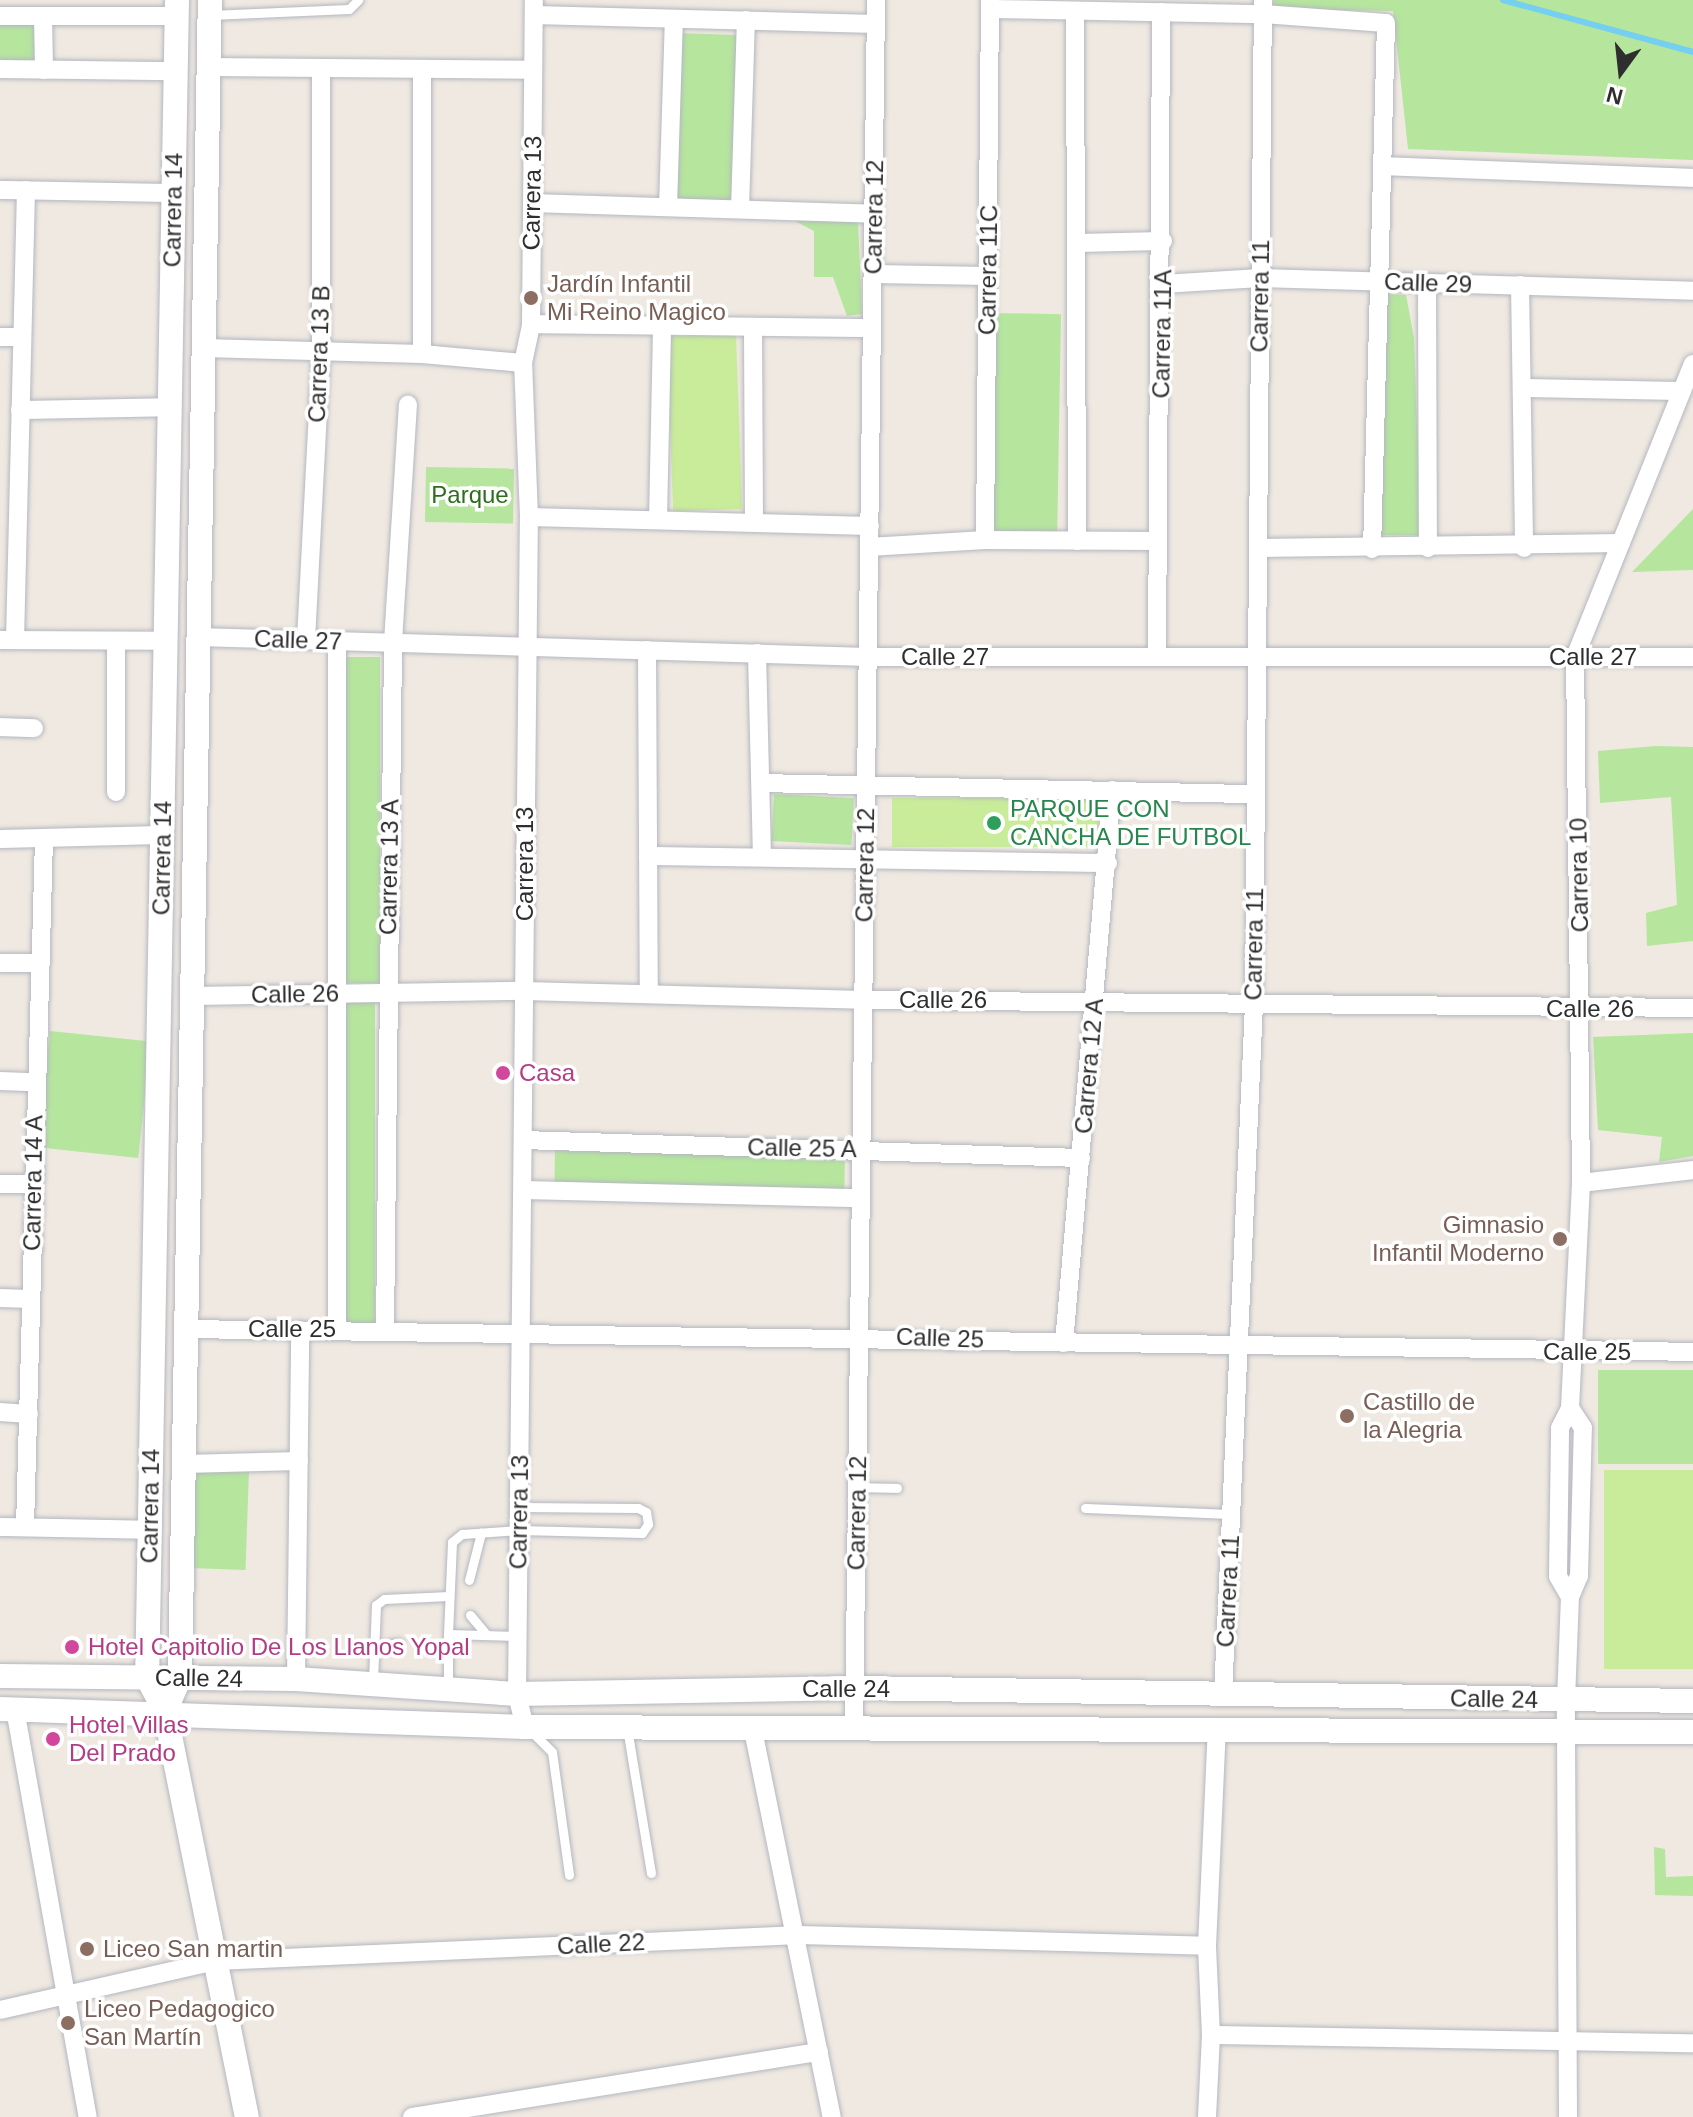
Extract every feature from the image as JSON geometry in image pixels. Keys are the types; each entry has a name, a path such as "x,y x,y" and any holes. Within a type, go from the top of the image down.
{"street":[{"name":"Carrera 12","path":"854,1730 876,0"},
{"path":"991,4 1075,12 1263,7 1386,23 1372,549"},
{"name":"Carrera 11C","path":"985,540 991,4"},
{"name":"Carrera 14","path":"165,1711 180,1677 210,7"},
{"name":"Carrera 11","path":"1223,1695 1254,1003 1263,7"},
{"path":"0,16 177,8"},
{"name":"Carrera 14","path":"177,8 147,1677 165,1711 247,2117"},
{"path":"534,8 674,19 876,24"},
{"name":"Carrera 13","path":"525,1727 517,1694 529,517 523,363 531,324 534,8"},
{"path":"1075,12 1077,541"},
{"name":"Carrera 11A","path":"1157,657 1163,284 1161,12"},
{"path":"43,16 44,70"},
{"path":"668,207 674,19"},
{"path":"740,209 746,20"},
{"path":"208,67 533,70"},
{"name":"Carrera 13 B","path":"306,640 321,350 321,68"},
{"path":"0,69 176,71"},
{"path":"422,69 422,354"},
{"path":"1383,166 1693,178"},
{"path":"0,190 174,193"},
{"path":"26,190 20,410 9,484 8,640 165,641"},
{"path":"532,203 874,214"},
{"path":"1077,243 1163,241"},
{"path":"873,274 988,276"},
{"name":"Calle 29","path":"1163,284 1260,278 1693,291"},
{"path":"1427,283 1428,548"},
{"path":"1520,285 1524,548"},
{"path":"531,324 872,328"},
{"path":"658,520 662,327"},
{"path":"753,329 754,522"},
{"path":"0,337 22,337"},
{"path":"204,348 422,354 523,363"},
{"name":"Carrera 10","path":"1568,2117 1566,1700 1570,1597 1579,1576 1583,1428 1570,1408 1581,1183 1575,657 1693,364"},
{"path":"1523,388 1682,391"},
{"name":"Carrera 13 A","path":"385,1330 393,642 408,404"},
{"path":"20,410 170,407"},
{"path":"529,517 870,526"},
{"path":"869,547 985,540 1158,541"},
{"path":"1258,548 1524,548 1621,543"},
{"name":"Calle 27","path":"198,637 868,657 1693,657"},
{"path":"116,641 116,792"},
{"path":"337,641 337,1330"},
{"path":"647,650 649,994"},
{"path":"757,653 762,856"},
{"path":"0,727 34,728"},
{"path":"761,783 866,789 1256,794"},
{"name":"Carrera 12 A","path":"1064,1343 1112,790"},
{"path":"0,839 162,835"},
{"name":"Carrera 14 A","path":"25,1527 34,1082 44,839"},
{"path":"648,856 1108,863"},
{"path":"0,963 41,963"},
{"name":"Calle 26","path":"192,996 524,991 863,1000 1254,1003 1581,1010 1693,1008"},
{"path":"0,1081 34,1082"},
{"name":"Calle 25 A","path":"523,1140 1081,1158"},
{"path":"1581,1183 1693,1170"},
{"path":"0,1184 34,1184"},
{"name":"Calle 25 A","path":"523,1190 861,1198"},
{"path":"0,1298 30,1299"},
{"name":"Calle 25","path":"186,1329 859,1336 1571,1353 1693,1352"},
{"path":"296,1679 300,1330"},
{"path":"0,1412 29,1414"},
{"path":"184,1464 299,1461"},
{"path":"0,1527 150,1530"},
{"name":"Calle 24","path":"0,1676 296,1679 517,1694 855,1688 1693,1701"},
{"path":"7,1709 88,2117"},
{"name":"Calle 24","path":"7,1709 165,1711 525,1727 1693,1732"},
{"path":"1207,2117 1211,2035 1207,1946 1217,1728"},
{"path":"753,1730 799,1935 832,2117"},
{"name":"Calle 22","path":"0,2010 216,1961 799,1935 1207,1946"},
{"path":"1211,2035 1693,2043"},
{"path":"412,2117 819,2052"}],"lane":[{"path":"268,0 269,12"},
{"path":"210,7 269,12 349,9 358,0"},
{"path":"857,1487 897,1488"},
{"path":"448,1689 443,1656 448,1634 452,1542 462,1534 519,1530 642,1533 648,1524 646,1512 638,1508 519,1507"},
{"path":"1085,1508 1231,1514"},
{"path":"469,1580 481,1533"},
{"path":"373,1685 376,1605 384,1599 449,1596"},
{"path":"470,1615 487,1635"},
{"path":"448,1634 517,1636"},
{"path":"374,1647 399,1643"},
{"path":"525,1727 552,1752 569,1875"},
{"path":"627,1728 651,1873"}],"green space":[{"path":"1274,0 1693,0 1693,160 1408,149 1393,11 1274,9"},
{"path":"0,22 38,22 38,65 0,65"},
{"path":"677,33 742,35 736,206 671,204"},
{"path":"793,220 858,221 862,314 847,316 833,277 814,277 814,231"},
{"path":"1384,294 1406,295 1414,338 1421,535 1380,535"},
{"path":"995,313 1061,314 1057,538 991,537"},
{"path":"736,334 742,509 673,511 667,336"},
{"name":"Parque","path":"426,467 514,469 513,524 425,522"},
{"path":"1693,509 1693,570 1632,572"},
{"path":"344,657 380,657 380,983 344,983"},
{"path":"1656,746 1693,747 1693,941 1647,946 1646,913 1677,905 1671,797 1600,803 1598,751"},
{"path":"774,794 854,798 851,845 772,841"},
{"name":"PARQUE CON CANCHA DE FUTBOL","path":"892,798 1098,798 1098,847 892,847"},
{"path":"339,1000 375,1000 375,1324 339,1324"},
{"path":"50,1031 150,1042 138,1158 38,1147"},
{"path":"1693,1033 1693,1156 1659,1162 1662,1137 1598,1130 1593,1037"},
{"path":"555,1150 845,1155 844,1189 554,1184"},
{"path":"1598,1370 1693,1370 1693,1464 1598,1464"},
{"path":"193,1469 249,1471 246,1570 190,1568"},
{"path":"1604,1470 1693,1470 1693,1669 1604,1669"},
{"path":"1654,1847 1665,1849 1666,1877 1693,1876 1693,1896 1655,1895"}],"waterway":[{"path":"1503,0 1693,52"}],"place":[{"name":"Jardín Infantil Mi Reino Magico","path":"531,298"},
{"name":"PARQUE CON CANCHA DE FUTBOL","path":"994,823"},
{"name":"Casa","path":"503,1073"},
{"name":"Gimnasio Infantil Moderno","path":"1560,1239"},
{"name":"Castillo de la Alegria","path":"1347,1416"},
{"name":"Hotel Capitolio De Los Llanos Yopal","path":"72,1647"},
{"name":"Hotel Villas Del Prado","path":"53,1739"},
{"name":"Liceo San martin","path":"87,1949"},
{"name":"Liceo Pedagogico San Martín","path":"68,2023"}]}
